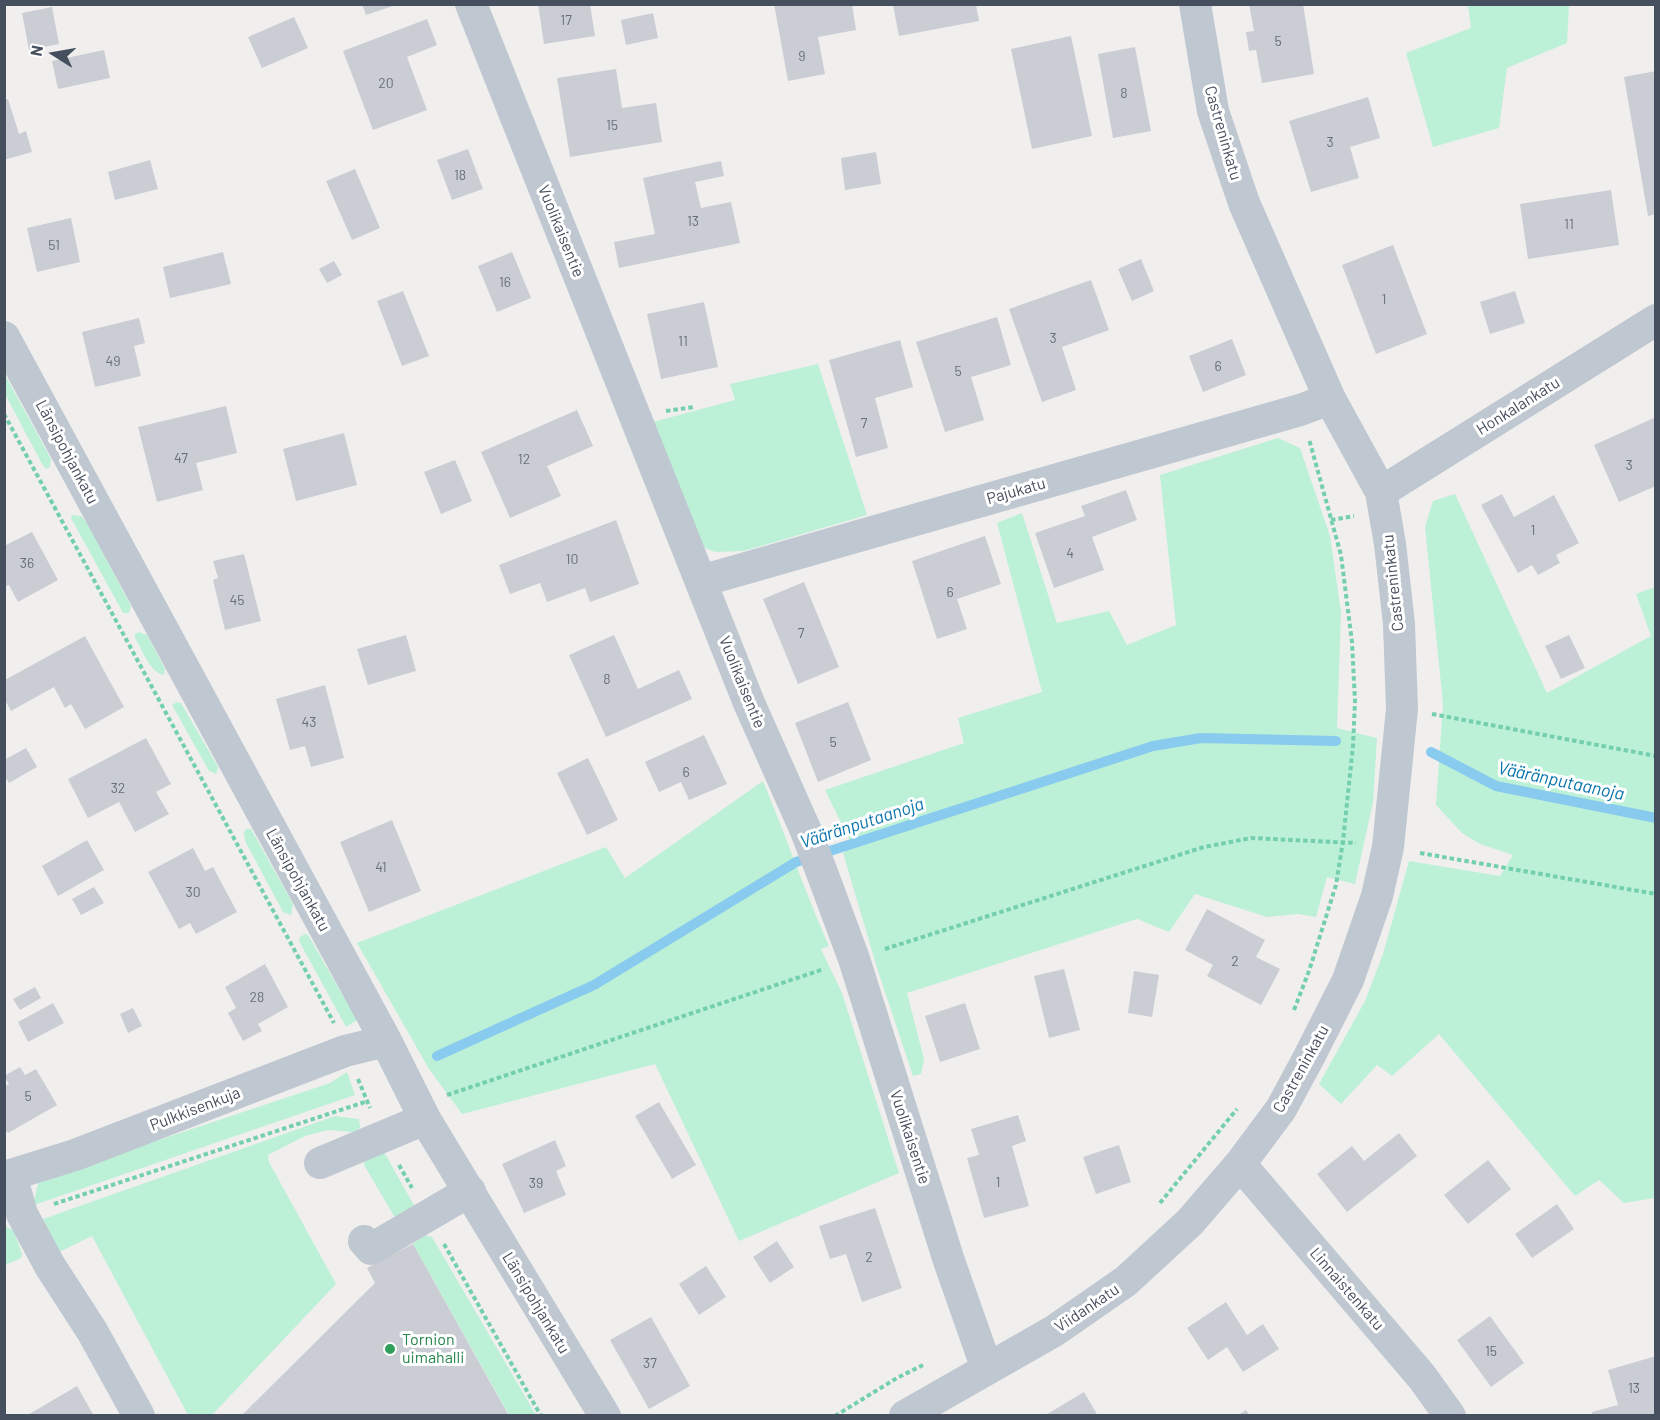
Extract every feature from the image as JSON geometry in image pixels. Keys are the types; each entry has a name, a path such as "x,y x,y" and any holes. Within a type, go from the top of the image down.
{"street":[{"name":"Vuolikaisentie","path":"471,4 749,703 806,831 824,878 854,959 949,1261 987,1369"},
{"name":"Castreninkatu","path":"1195,4 1213,111 1244,203 1330,399 1381,492 1390,544 1399,624 1402,709 1388,847 1377,896 1348,980 1310,1057 1281,1109 1240,1164"},
{"name":"Honkalankatu","path":"1381,492 1656,320"},
{"name":"Länsipohjankatu","path":"4,337 386,1041 425,1119 605,1416"},
{"name":"Pajukatu","path":"701,581 1300,410 1330,399"},
{"name":"Pulkkisenkuja","path":"8,1176 75,1155 345,1052 386,1041"},
{"path":"320,1163 425,1119"},
{"name":"Viidankatu","path":"905,1416 1054,1331 1126,1281 1190,1222 1240,1164"},
{"name":"Linnaistenkatu","path":"1240,1164 1422,1377 1450,1416"},
{"path":"8,1176 22,1214 50,1266 92,1331 139,1416"},
{"path":"364,1241 371,1249 470,1191"}],"path":[{"path":"1292,1015 1309,971 1336,885 1343,842 1354,712 1352,642 1341,555 1300,410"},
{"path":"4,414 331,1014 345,1052 348,1053 383,1136 541,1416"},
{"path":"1402,709 1656,756"},
{"path":"1343,842 1388,847 1656,894"},
{"path":"22,1214 368,1101"},
{"path":"1159,1203 1241,1104"},
{"path":"835,1416 897,1378 927,1364"}],"green space":[{"path":"1468,5 1583,5 1569,6 1567,43 1507,68 1499,128 1433,147 1406,53 1471,28"},
{"path":"818,364 867,515 744,551 715,552 700,546 653,422 735,400 730,384"},
{"path":"5,375 51,459 50,467 46,469 5,394"},
{"path":"1278,438 1300,448 1330,536 1341,612 1337,728 1377,738 1373,802 1355,884 1327,877 1316,917 1298,914 1267,917 1195,894 1169,932 1137,919 907,993 924,1059 921,1074 913,1076 877,968 843,853 852,845 825,790 964,743 958,718 1042,692 997,523 1022,513 1057,623 1109,611 1127,645 1176,625 1160,475"},
{"path":"1455,494 1547,693 1651,636 1636,594 1655,587 1655,1198 1624,1203 1599,1180 1575,1196 1439,1034 1392,1076 1377,1065 1341,1104 1319,1084 1365,1001 1383,954 1409,861 1500,876 1513,855 1480,844 1462,833 1436,805 1443,704 1425,527 1433,501"},
{"path":"72,515 81,516 87,523 131,606 129,613 123,613 71,518"},
{"path":"139,632 147,635 165,669 164,675 155,670 147,660 135,638 135,634"},
{"path":"177,702 181,703 218,767 216,774 209,771 172,705"},
{"path":"763,781 829,946 821,949 842,993 899,1173 739,1241 655,1064 462,1114 429,1069 357,943 606,847 625,878"},
{"path":"246,829 251,829 293,904 291,915 283,912 245,841"},
{"path":"308,935 357,1020 346,1027 299,941 300,937"},
{"path":"347,1072 355,1095 33,1204 39,1180 330,1083"},
{"path":"335,1116 359,1119 360,1128 354,1132 328,1130 305,1136 268,1155 269,1162 336,1284 212,1415 188,1415 92,1236 59,1252 43,1219"},
{"path":"384,1152 415,1207 400,1217 394,1216 364,1165 365,1158"},
{"path":"5,1228 14,1231 22,1254 21,1258 5,1265"},
{"path":"424,1235 432,1237 536,1415 509,1415 413,1244"}],"building":[{"path":"362,4 396,4 396,5 366,15"},
{"path":"538,4 590,4 595,36 544,44"},
{"path":"774,4 852,4 856,30 818,37 825,74 788,81"},
{"path":"1249,4 1303,4 1314,74 1262,83 1256,50 1249,51 1246,32 1254,31"},
{"path":"893,5 976,5 979,21 899,36"},
{"path":"52,7 59,44 29,50 22,13"},
{"path":"653,13 658,38 626,45 621,20"},
{"path":"294,17 308,48 262,68 248,37"},
{"path":"427,19 437,45 407,57 427,110 373,130 343,51"},
{"path":"1071,36 1092,136 1032,149 1011,49"},
{"path":"1135,47 1151,131 1113,138 1098,54"},
{"path":"104,50 110,78 58,89 52,61"},
{"path":"616,69 622,108 656,103 662,142 570,157 557,78"},
{"path":"1656,71 1656,214 1648,216 1624,77"},
{"path":"1368,97 1380,138 1350,147 1359,178 1311,192 1289,121"},
{"path":"8,99 19,134 26,131 32,152 4,160 4,100"},
{"path":"468,149 483,189 452,200 437,160"},
{"path":"876,152 881,184 845,190 841,158"},
{"path":"150,160 158,189 115,200 108,172"},
{"path":"721,161 724,176 695,182 701,208 731,202 740,243 619,268 614,242 655,234 643,178"},
{"path":"355,169 380,228 352,240 326,181"},
{"path":"1611,190 1619,245 1528,259 1520,204"},
{"path":"71,218 80,262 37,272 27,228"},
{"path":"1393,245 1427,334 1376,354 1342,265"},
{"path":"223,252 231,284 170,298 163,267"},
{"path":"512,252 531,298 497,312 478,266"},
{"path":"1141,259 1154,291 1132,301 1118,269"},
{"path":"334,261 342,275 327,283 319,269"},
{"path":"1091,280 1109,330 1062,347 1076,390 1042,402 1009,309"},
{"path":"403,291 429,356 402,366 377,301"},
{"path":"1515,291 1525,323 1490,334 1480,302"},
{"path":"704,302 718,367 661,379 647,314"},
{"path":"997,317 1011,365 971,377 984,420 945,432 916,342"},
{"path":"139,318 145,343 134,346 141,376 95,387 82,332"},
{"path":"1232,339 1246,375 1203,392 1189,356"},
{"path":"900,340 913,387 875,398 888,448 856,457 829,360"},
{"path":"226,406 237,453 196,463 203,490 157,502 138,427"},
{"path":"577,410 593,446 547,466 561,496 510,518 481,452"},
{"path":"1656,417 1656,486 1619,502 1594,445"},
{"path":"344,433 357,485 296,501 283,449"},
{"path":"455,460 472,501 441,514 424,472"},
{"path":"1126,490 1137,520 1092,537 1104,570 1054,588 1035,533 1085,516 1081,506"},
{"path":"1502,494 1514,517 1554,495 1579,543 1556,555 1560,563 1538,575 1532,565 1518,573 1481,505"},
{"path":"616,520 639,584 590,602 585,588 547,602 540,583 510,594 499,565"},
{"path":"32,532 58,580 18,602 9,585 4,587 4,546"},
{"path":"985,536 1001,584 957,599 967,629 937,639 912,561"},
{"path":"244,554 261,621 225,630 213,580 218,578 213,561"},
{"path":"804,582 839,667 798,684 763,599"},
{"path":"406,635 416,671 368,685 357,649"},
{"path":"614,635 638,689 679,670 692,699 606,737 569,655"},
{"path":"1569,635 1585,668 1561,679 1545,646"},
{"path":"85,636 124,707 85,729 71,704 65,708 54,687 11,711 5,700 5,680"},
{"path":"325,685 344,758 311,767 305,746 290,750 276,699"},
{"path":"848,702 871,760 818,782 795,723"},
{"path":"704,735 727,784 689,800 681,782 659,792 645,762"},
{"path":"146,738 171,784 156,792 169,814 135,832 119,802 88,818 68,779"},
{"path":"26,748 37,767 9,783 4,775 4,760"},
{"path":"588,758 618,820 587,835 557,773"},
{"path":"392,820 421,891 369,912 340,842"},
{"path":"87,840 104,870 58,896 42,866"},
{"path":"193,848 205,871 213,867 237,912 196,934 190,923 179,929 148,872"},
{"path":"94,887 104,903 81,915 72,899"},
{"path":"1207,909 1265,940 1256,957 1280,969 1261,1005 1207,976 1213,965 1185,950"},
{"path":"265,964 288,1007 258,1024 262,1031 243,1041 228,1013 236,1008 225,987"},
{"path":"1064,969 1080,1030 1049,1038 1034,976"},
{"path":"1134,971 1159,975 1152,1017 1128,1013"},
{"path":"35,987 41,998 20,1010 13,999"},
{"path":"53,1003 64,1023 28,1042 18,1022"},
{"path":"965,1003 980,1049 940,1062 925,1016"},
{"path":"133,1008 142,1026 128,1033 120,1014"},
{"path":"20,1067 25,1075 36,1069 57,1105 8,1133 4,1128 4,1087 9,1084 4,1076"},
{"path":"659,1102 696,1165 672,1179 635,1116"},
{"path":"1018,1115 1026,1141 1012,1146 1029,1206 984,1218 967,1158 979,1155 971,1129"},
{"path":"1399,1133 1417,1156 1347,1212 1317,1174 1352,1146 1364,1161"},
{"path":"555,1140 566,1166 556,1171 566,1195 524,1213 502,1164"},
{"path":"1119,1145 1131,1182 1096,1194 1083,1157"},
{"path":"1488,1160 1511,1189 1468,1224 1444,1195"},
{"path":"1557,1204 1574,1229 1532,1258 1515,1234"},
{"path":"875,1208 902,1288 862,1302 846,1254 830,1259 819,1226"},
{"path":"777,1241 794,1267 770,1283 753,1257"},
{"name":"Tornion uimahalli","path":"413,1244 509,1416 241,1416 375,1283 367,1268"},
{"path":"706,1266 726,1297 699,1315 679,1284"},
{"path":"1226,1302 1247,1335 1263,1324 1279,1349 1243,1372 1227,1347 1208,1360 1187,1328"},
{"path":"1490,1316 1524,1363 1491,1387 1457,1340"},
{"path":"651,1317 690,1386 649,1409 610,1340"},
{"path":"1656,1356 1656,1416 1593,1416 1592,1412 1618,1405 1608,1370"},
{"path":"77,1386 94,1416 26,1416"},
{"path":"1084,1392 1098,1416 1044,1416"},
{"path":"1246,1410 1250,1416 1237,1416"}],"waterway":[{"name":"Vääränputaanoja","path":"437,1056 594,985 796,862 1153,746 1201,738 1336,741"},
{"name":"Vääränputaanoja","path":"1431,752 1496,786 1656,818"}],"place":[{"name":"Tornion uimahalli","path":"390,1349"}]}
